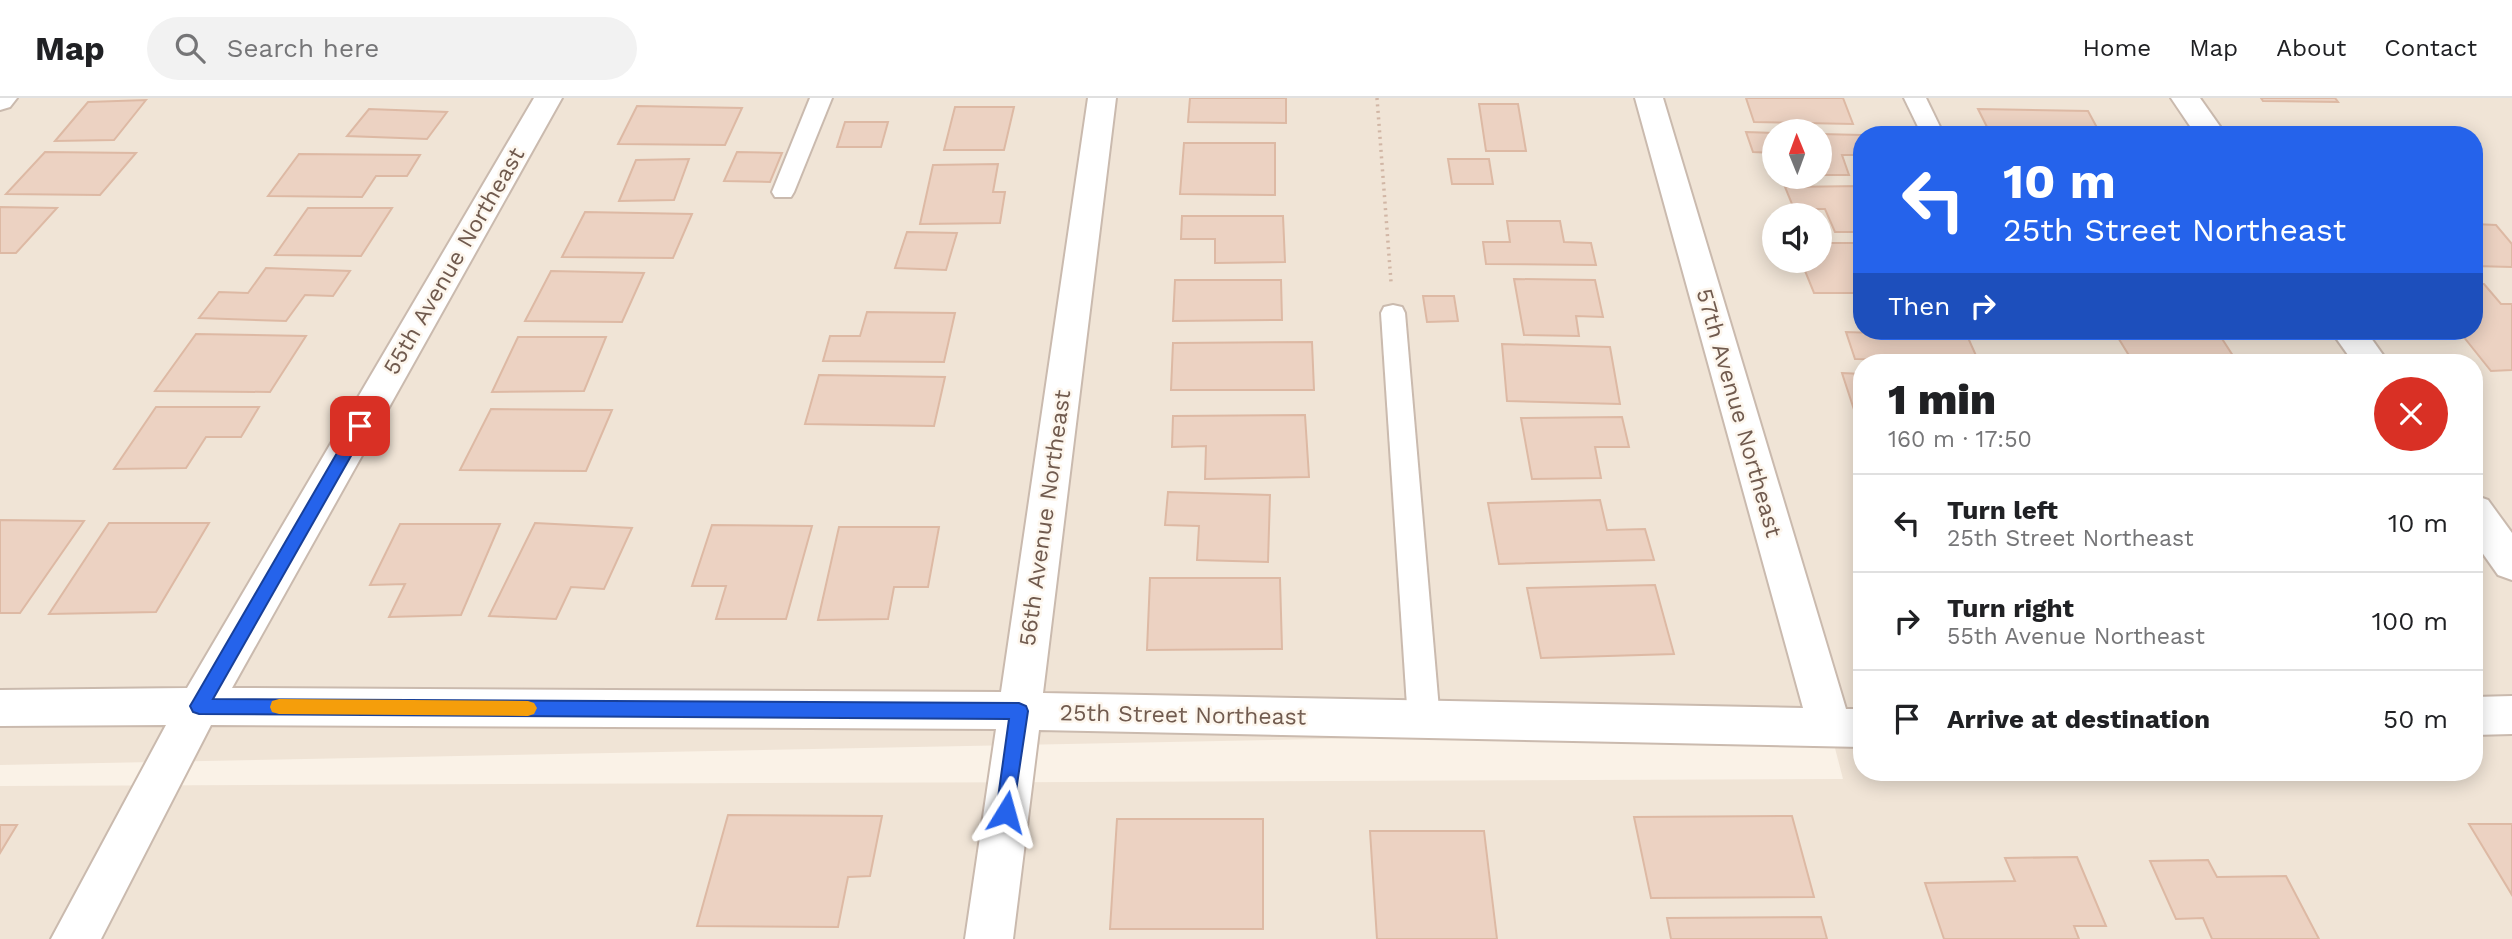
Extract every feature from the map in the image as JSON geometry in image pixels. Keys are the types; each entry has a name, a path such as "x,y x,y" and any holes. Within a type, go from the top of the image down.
{"street":[{"name":"55th Avenue Northeast","path":"75,939 199,706 548,98"},
{"name":"56th Avenue Northeast","path":"989,939 1102,98"},
{"name":"57th Avenue Northeast","path":"1649,98 1846,728"},
{"path":"2185,98 2205,126"},
{"path":"2483,523 2512,564"},
{"name":"25th Street Northeast","path":"0,708 199,706 1019,711 1846,728"},
{"path":"2483,716 2512,715"}],"lane":[{"path":"783,192 821,98"},
{"path":"1915,98 1929,126"},
{"path":"1393,313 1424,720"}],"path":[{"path":"1377,98 1393,313"}],"shaded area":[{"path":"0,98 2512,98 2512,939 0,939 0,786 1843,779 1830,729 0,765"}],"building":[{"path":"1190,98 1286,98 1286,123 1188,122"},
{"path":"1746,98 1843,98 1853,124 1832,124 1832,119 1762,119 1762,122 1754,122"},
{"path":"2261,98 2335,98 2338,102 2263,101"},
{"path":"146,100 114,140 55,141 88,102"},
{"path":"1479,104 1518,104 1526,151 1486,151"},
{"path":"637,106 742,108 725,145 618,144"},
{"path":"955,107 1014,107 1004,150 944,150"},
{"path":"369,109 447,112 427,139 347,136"},
{"path":"1978,109 2088,111 2096,126 1986,126"},
{"path":"845,122 888,122 881,147 837,147"},
{"path":"1746,132 1762,133 1762,152 1753,152"},
{"path":"1832,134 1853,135 1853,155 1842,155 1849,175 1832,175"},
{"path":"1184,143 1275,143 1275,195 1180,194"},
{"path":"45,152 136,153 100,195 6,194"},
{"path":"737,152 782,153 770,182 724,181"},
{"path":"299,154 420,155 407,176 376,176 362,197 268,196"},
{"path":"689,159 674,200 619,201 636,160"},
{"path":"1448,159 1489,159 1493,184 1452,184"},
{"path":"998,164 993,192 1005,192 1000,223 920,224 933,165"},
{"path":"1853,186 1853,232 1835,232 1832,225 1832,203 1792,203 1786,189"},
{"path":"0,207 57,208 16,253 0,253"},
{"path":"308,208 392,208 361,256 275,255"},
{"path":"585,212 692,214 673,258 562,257"},
{"path":"1182,216 1283,216 1285,262 1215,263 1215,239 1181,239"},
{"path":"1507,221 1560,221 1564,242 1591,243 1596,265 1486,264 1483,242 1510,242"},
{"path":"2483,224 2496,225 2512,244 2512,267 2483,266"},
{"path":"907,232 957,233 946,270 895,268"},
{"path":"1832,243 1853,243 1853,293 1814,293 1806,273 1832,273"},
{"path":"266,268 350,271 333,296 305,295 286,321 199,318 219,292 248,293"},
{"path":"551,271 644,273 622,322 525,321"},
{"path":"1514,279 1595,280 1603,317 1576,316 1579,336 1524,335"},
{"path":"1175,280 1281,280 1282,320 1173,321"},
{"path":"2484,284 2501,304 2512,304 2512,370 2491,371 2483,361 2483,354 2477,354 2466,340 2483,340"},
{"path":"1423,296 1454,296 1458,321 1427,322"},
{"path":"867,312 955,313 944,362 823,361 830,336 860,336"},
{"path":"1846,332 1853,332 1853,340 1969,340 1975,354 1853,354"},
{"path":"196,334 306,336 270,392 155,391"},
{"path":"518,337 606,337 584,391 492,392"},
{"path":"2120,340 2223,340 2232,354 2128,354"},
{"path":"1312,342 1314,390 1171,390 1173,343"},
{"path":"1502,344 1610,347 1620,404 1507,401"},
{"path":"1842,373 1853,374 1853,407"},
{"path":"819,375 945,377 934,426 805,424"},
{"path":"156,407 259,407 241,437 206,437 186,468 114,469"},
{"path":"491,409 612,410 586,471 460,470"},
{"path":"1305,415 1309,477 1205,479 1206,446 1172,447 1173,416"},
{"path":"1622,417 1629,447 1595,447 1601,478 1532,479 1521,418"},
{"path":"1168,492 1270,495 1268,562 1197,560 1199,526 1165,525"},
{"path":"1600,500 1607,530 1645,529 1654,560 1499,564 1488,503"},
{"path":"0,520 84,521 20,613 0,613"},
{"path":"109,523 209,523 156,612 49,614"},
{"path":"535,523 632,528 604,589 571,587 556,619 489,616"},
{"path":"400,524 500,524 461,615 389,617 405,584 370,585"},
{"path":"712,525 812,526 786,619 716,619 726,586 692,586"},
{"path":"839,527 939,527 928,587 894,587 888,619 818,620"},
{"path":"1150,578 1280,578 1282,649 1147,650"},
{"path":"1655,585 1674,654 1541,658 1527,588"},
{"path":"728,815 882,816 870,876 848,877 838,927 697,926"},
{"path":"1792,816 1814,897 1651,898 1634,817"},
{"path":"1117,819 1263,819 1263,929 1110,929"},
{"path":"2469,824 2512,824 2512,895"},
{"path":"0,825 17,825 0,853"},
{"path":"1370,831 1484,831 1497,939 1377,939"},
{"path":"2077,857 2106,926 2074,926 2079,939 1944,939 1925,883 2015,881 2005,858"},
{"path":"2208,860 2217,877 2286,876 2319,939 2212,939 2203,918 2176,919 2150,861"},
{"path":"1821,917 1827,939 1671,939 1667,918"}],"slow traffic":[{"path":"279,707 528,708"}],"route":[{"path":"360,426 199,706 1019,711 1006,812"}]}
